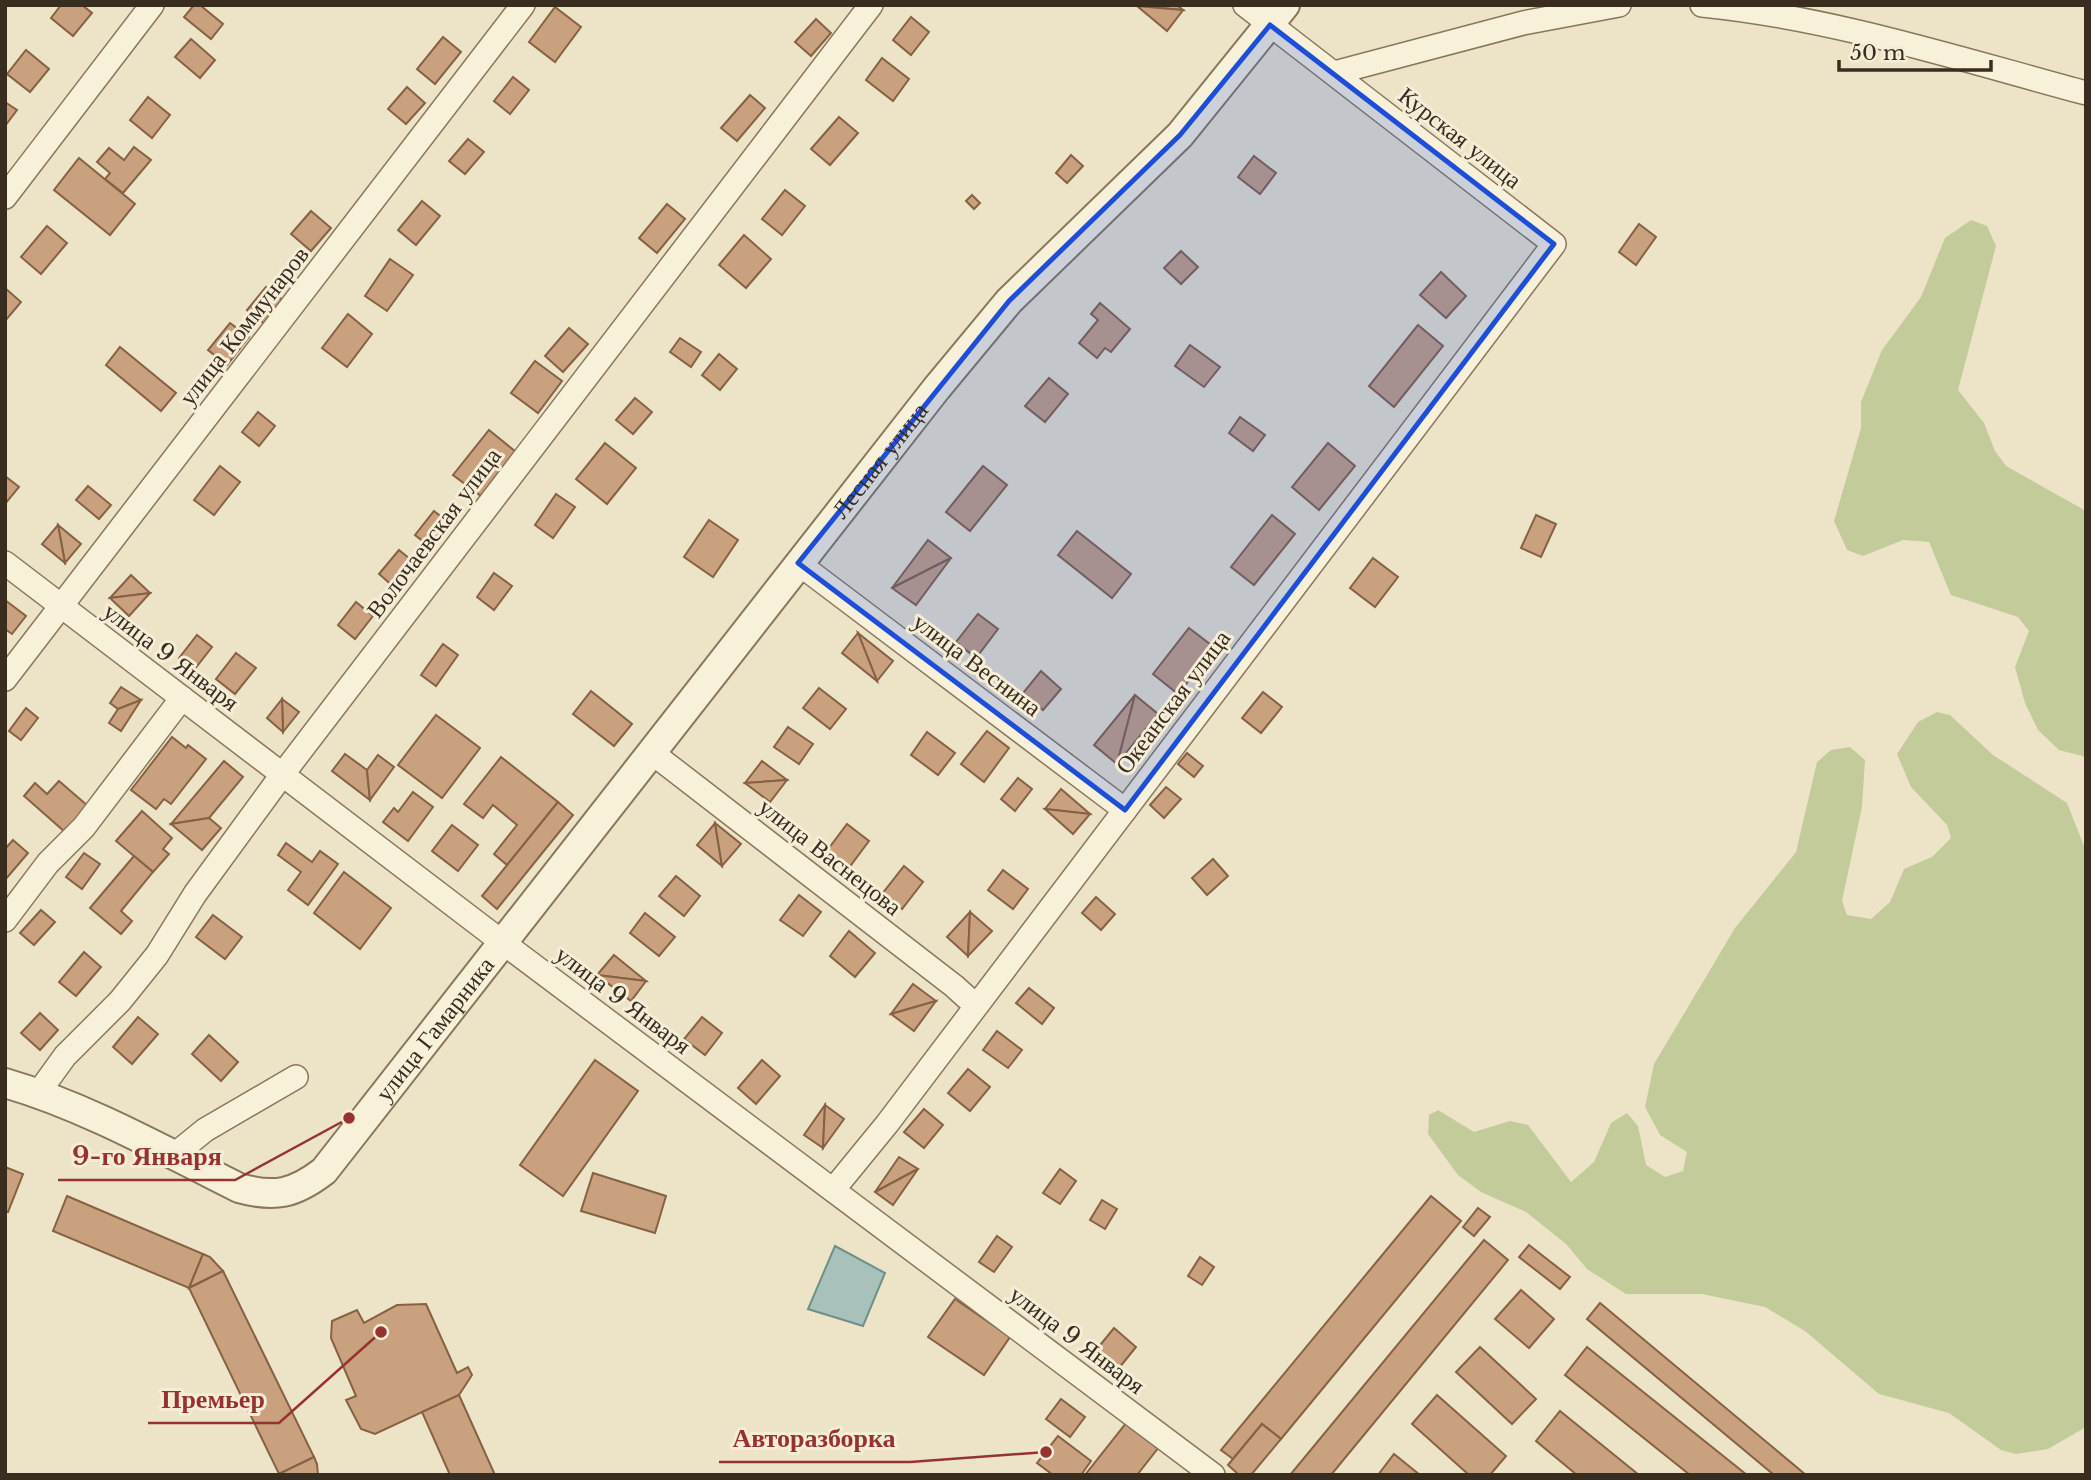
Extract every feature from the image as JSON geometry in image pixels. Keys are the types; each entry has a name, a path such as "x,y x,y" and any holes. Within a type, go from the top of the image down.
{"street":[{"path":"5,197 152,5"},
{"name":"улица Коммунаров","path":"5,679 523,5"},
{"name":"Волочаевская улица","path":"39,1092 65,1056 120,1001 157,955 195,894 282,775 872,5"},
{"name":"Курская улица","path":"1245,5 1277,15 1334,73 1554,244"},
{"name":"Курская улица","path":"1334,73 1523,23 1619,5"},
{"path":"1702,5 1786,10 2086,93"},
{"name":"Лесная улица","path":"502,943 798,563 1009,301 1180,135 1277,15"},
{"name":"Океанская улица","path":"832,1191 887,1124 1554,244"},
{"name":"улица 9 Января","path":"5,563 502,943 1213,1475"},
{"name":"улица Веснина","path":"798,563 1125,810"},
{"path":"5,920 55,855 84,827 182,698"},
{"name":"улица Васнецова","path":"651,752 975,1005"},
{"name":"улица Гамарника","path":"5,1083 39,1092 80,1109 239,1188 261,1194 284,1193 306,1185 324,1171 502,943"},
{"path":"173,1156 205,1130 296,1076"}],"highlighted area":[{"path":"1270,25 1554,244 1125,810 798,563 1009,301 1180,135"}],"green space":[{"path":"1971,220 1987,226 1996,246 1958,390 1984,423 1995,451 2006,466 2086,511 2086,757 2059,750 2038,730 2025,703 2015,667 2029,631 2018,617 1951,595 1929,542 1903,540 1863,556 1847,550 1834,521 1861,428 1861,402 1882,350 1921,297 1945,238"},
{"path":"1937,712 1950,715 1993,755 2067,803 2086,851 2086,1427 2048,1449 2016,1454 2001,1450 1949,1413 1879,1394 1805,1331 1765,1307 1702,1294 1626,1294 1587,1269 1566,1244 1526,1212 1481,1192 1458,1175 1428,1134 1429,1115 1438,1110 1474,1132 1510,1121 1528,1125 1571,1182 1594,1162 1611,1123 1627,1113 1638,1126 1646,1165 1665,1177 1683,1171 1687,1152 1660,1135 1645,1107 1654,1064 1735,928 1796,852 1817,762 1831,750 1850,747 1865,760 1862,807 1842,901 1847,915 1871,919 1890,902 1904,869 1932,857 1951,838 1947,825 1911,787 1897,754 1918,722"}],"water":[{"path":"835,1246 885,1273 863,1326 808,1309"}],"building":[{"path":"61,5 82,5 92,13 73,36 51,18"},
{"path":"194,5 200,5 223,24 211,39 184,17"},
{"path":"1177,5 1183,10 1137,6"},
{"path":"1137,6 1183,10 1167,31"},
{"path":"555,7 581,27 555,62 529,42"},
{"path":"911,17 929,32 911,55 893,40"},
{"path":"816,19 831,33 811,56 795,42"},
{"path":"443,37 461,52 435,84 417,69"},
{"path":"191,39 215,60 200,78 175,57"},
{"path":"26,50 49,69 30,92 7,74"},
{"path":"882,58 909,79 893,101 866,80"},
{"path":"513,77 529,90 510,114 494,101"},
{"path":"407,87 425,103 406,124 388,109"},
{"path":"750,95 765,108 737,141 721,128"},
{"path":"148,97 170,115 152,138 130,120"},
{"path":"5,102 17,110 5,126"},
{"path":"839,117 858,133 830,165 811,149"},
{"path":"468,139 484,152 465,174 449,161"},
{"path":"134,147 151,160 123,193 105,179 110,173 97,162 109,148 124,160"},
{"path":"1071,155 1083,166 1067,183 1056,173"},
{"path":"1254,156 1276,173 1260,194 1238,177"},
{"path":"79,158 135,204 110,235 54,190"},
{"path":"785,190 805,206 782,235 762,219"},
{"path":"972,195 980,203 974,209 966,201"},
{"path":"422,201 440,216 416,245 398,230"},
{"path":"667,204 685,219 657,253 639,238"},
{"path":"311,211 331,228 311,251 291,234"},
{"path":"1639,224 1656,237 1636,265 1619,252"},
{"path":"47,226 67,243 41,274 21,257"},
{"path":"744,235 771,259 746,288 719,265"},
{"path":"1181,251 1198,267 1181,284 1164,268"},
{"path":"390,259 413,275 387,311 365,296"},
{"path":"1441,272 1466,296 1446,318 1420,295"},
{"path":"266,287 285,302 266,325 247,310"},
{"path":"5,288 21,302 5,321"},
{"path":"1100,303 1130,329 1111,352 1105,348 1097,358 1079,343 1098,320 1091,314"},
{"path":"348,314 372,334 347,367 322,348"},
{"path":"230,323 249,337 227,365 208,350"},
{"path":"1418,325 1443,346 1394,407 1369,386"},
{"path":"569,328 588,344 563,372 545,356"},
{"path":"680,338 701,352 691,367 670,352"},
{"path":"1190,345 1220,367 1204,387 1175,366"},
{"path":"120,347 176,393 161,411 106,365"},
{"path":"719,354 737,369 720,390 702,375"},
{"path":"535,361 562,381 538,413 511,393"},
{"path":"1049,378 1068,394 1045,422 1025,406"},
{"path":"635,398 652,412 633,434 616,420"},
{"path":"258,412 275,426 259,446 242,432"},
{"path":"1240,417 1265,435 1253,451 1229,433"},
{"path":"489,430 516,452 481,496 453,475"},
{"path":"605,443 636,468 607,504 576,479"},
{"path":"1328,443 1355,466 1319,510 1292,487"},
{"path":"220,466 240,482 214,515 194,500"},
{"path":"983,466 1007,485 970,531 946,512"},
{"path":"5,476 19,487 5,504"},
{"path":"88,486 111,505 99,519 76,500"},
{"path":"556,494 575,507 553,538 535,525"},
{"path":"434,511 449,523 430,547 415,535"},
{"path":"1272,515 1295,534 1254,585 1231,567"},
{"path":"1536,515 1556,524 1541,557 1521,548"},
{"path":"709,520 738,540 713,577 684,557"},
{"path":"58,525 81,544 65,563"},
{"path":"58,525 65,563 42,544"},
{"path":"1077,531 1131,574 1112,598 1058,555"},
{"path":"928,540 951,558 892,588"},
{"path":"399,550 415,563 394,587 379,574"},
{"path":"951,558 916,605 892,588"},
{"path":"1373,558 1398,577 1375,607 1350,588"},
{"path":"494,573 512,586 494,610 477,597"},
{"path":"131,575 150,593 110,598"},
{"path":"150,593 129,616 110,598"},
{"path":"5,600 26,616 12,634 5,629"},
{"path":"356,602 373,616 355,639 338,625"},
{"path":"978,614 998,629 976,658 956,642"},
{"path":"1189,628 1215,648 1178,694 1153,674"},
{"path":"858,633 893,661 877,681"},
{"path":"858,633 877,681 842,653"},
{"path":"197,635 212,647 194,670 179,658"},
{"path":"443,644 458,655 436,686 421,675"},
{"path":"236,653 256,668 235,694 216,679"},
{"path":"1041,671 1061,689 1043,710 1023,693"},
{"path":"121,687 141,700 118,709 110,703"},
{"path":"819,688 846,709 830,729 803,708"},
{"path":"591,691 632,724 614,746 573,714"},
{"path":"1263,692 1282,707 1261,733 1242,718"},
{"path":"1135,695 1117,764 1094,745"},
{"path":"1135,695 1158,714 1117,764"},
{"path":"282,699 299,712 283,732"},
{"path":"282,699 283,732 267,718"},
{"path":"141,700 121,731 109,723 118,709"},
{"path":"26,708 38,718 21,740 9,731"},
{"path":"436,715 480,748 442,798 398,765"},
{"path":"788,727 813,744 799,764 774,747"},
{"path":"987,731 1009,748 984,782 961,764"},
{"path":"927,732 955,753 938,775 911,755"},
{"path":"172,737 206,759 171,804 164,799 156,809 131,790"},
{"path":"1187,753 1203,766 1194,777 1178,764"},
{"path":"345,754 367,770 370,800 332,771"},
{"path":"378,755 394,767 370,800 367,770"},
{"path":"501,757 558,802 507,865 494,854 517,825 493,805 483,818 464,804"},
{"path":"224,761 243,777 209,818 171,824"},
{"path":"762,761 787,780 745,783"},
{"path":"1018,778 1032,789 1015,811 1001,799"},
{"path":"787,780 770,802 745,783"},
{"path":"59,781 88,806 65,832 24,796 35,783 47,794"},
{"path":"1166,787 1181,799 1164,818 1150,805"},
{"path":"1061,789 1090,814 1045,809"},
{"path":"413,792 433,807 408,841 383,822 394,808 398,812"},
{"path":"558,802 573,815 497,909 482,896"},
{"path":"1045,809 1090,814 1073,834"},
{"path":"142,811 172,838 163,849 169,854 153,872 116,841"},
{"path":"209,818 221,828 202,850 171,824"},
{"path":"715,823 722,866 697,845"},
{"path":"715,823 741,844 722,866"},
{"path":"847,824 869,841 848,869 826,852"},
{"path":"452,825 478,845 458,871 432,851"},
{"path":"13,840 28,853 5,880 5,849"},
{"path":"286,843 312,862 320,851 338,864 308,905 288,890 301,872 278,855"},
{"path":"84,853 100,864 82,889 66,877"},
{"path":"134,856 153,872 121,911 132,921 121,934 90,908"},
{"path":"1213,859 1228,876 1207,895 1192,878"},
{"path":"904,866 923,882 902,909 882,894"},
{"path":"1003,870 1028,889 1013,909 988,890"},
{"path":"344,872 391,908 360,949 314,913"},
{"path":"676,876 700,896 684,916 659,896"},
{"path":"799,895 821,912 803,936 780,920"},
{"path":"1096,897 1115,914 1101,930 1082,913"},
{"path":"41,910 55,922 34,945 20,933"},
{"path":"970,912 968,956 947,937"},
{"path":"970,912 992,931 968,956"},
{"path":"645,913 675,937 659,956 630,933"},
{"path":"213,915 242,937 225,959 196,937"},
{"path":"849,931 875,953 855,977 830,956"},
{"path":"84,952 101,967 76,996 59,982"},
{"path":"614,955 646,981 597,975"},
{"path":"597,975 646,981 631,1001"},
{"path":"913,984 936,1001 891,1014"},
{"path":"1029,988 1054,1008 1042,1024 1016,1003"},
{"path":"936,1001 914,1031 891,1014"},
{"path":"40,1013 58,1030 40,1050 21,1033"},
{"path":"138,1017 158,1034 132,1064 113,1047"},
{"path":"702,1017 722,1033 705,1055 684,1039"},
{"path":"997,1031 1022,1050 1008,1068 983,1050"},
{"path":"209,1035 238,1062 221,1081 192,1054"},
{"path":"595,1060 638,1091 563,1196 520,1165"},
{"path":"762,1060 780,1076 756,1104 738,1088"},
{"path":"968,1069 990,1087 970,1111 948,1093"},
{"path":"825,1105 823,1148 804,1135"},
{"path":"825,1105 844,1119 823,1148"},
{"path":"924,1109 943,1125 924,1148 904,1132"},
{"path":"899,1157 918,1169 875,1192"},
{"path":"5,1167 23,1174 8,1212 5,1211"},
{"path":"918,1169 893,1205 875,1192"},
{"path":"1060,1169 1076,1181 1060,1204 1043,1193"},
{"path":"593,1173 666,1196 655,1233 581,1211"},
{"path":"67,1196 203,1254 189,1288 53,1231"},
{"path":"1431,1196 1461,1221 1281,1439 1262,1424 1233,1459 1221,1450"},
{"path":"1102,1200 1117,1209 1105,1229 1090,1220"},
{"path":"1478,1208 1490,1217 1474,1236 1463,1227"},
{"path":"997,1236 1012,1247 994,1272 979,1262"},
{"path":"1484,1240 1508,1260 1331,1475 1290,1475"},
{"path":"1529,1245 1570,1277 1560,1289 1519,1257"},
{"path":"203,1254 210,1257 223,1271 189,1288"},
{"path":"1200,1257 1214,1267 1202,1285 1188,1276"},
{"path":"223,1271 314,1457 279,1474 189,1288"},
{"path":"1521,1290 1554,1319 1529,1348 1495,1319"},
{"path":"955,1299 1010,1337 984,1375 928,1337"},
{"path":"1600,1303 1806,1475 1774,1475 1587,1319"},
{"path":"426,1304 457,1373 468,1367 472,1375 459,1395 375,1434 361,1429 346,1400 356,1396 331,1338 332,1321 357,1310 364,1323 397,1305"},
{"path":"1114,1328 1136,1347 1119,1368 1096,1350"},
{"path":"1480,1347 1536,1399 1512,1424 1456,1372"},
{"path":"1587,1347 1747,1475 1690,1475 1565,1375"},
{"path":"459,1395 495,1475 450,1475 422,1412"},
{"path":"1437,1395 1506,1456 1490,1475 1469,1475 1412,1424"},
{"path":"1061,1399 1085,1417 1070,1437 1046,1419"},
{"path":"1560,1411 1639,1475 1577,1475 1536,1441"},
{"path":"1127,1422 1159,1447 1137,1475 1085,1475"},
{"path":"1262,1424 1281,1439 1251,1475 1239,1475 1228,1465"},
{"path":"1058,1436 1091,1461 1081,1475 1053,1475 1037,1463"},
{"path":"1394,1454 1420,1475 1378,1475"},
{"path":"314,1457 318,1475 279,1474"}],"place":[{"name":"9-го Января","path":"349,1118"},
{"name":"Премьер","path":"381,1332"},
{"name":"Авторазборка","path":"1046,1452"}]}
